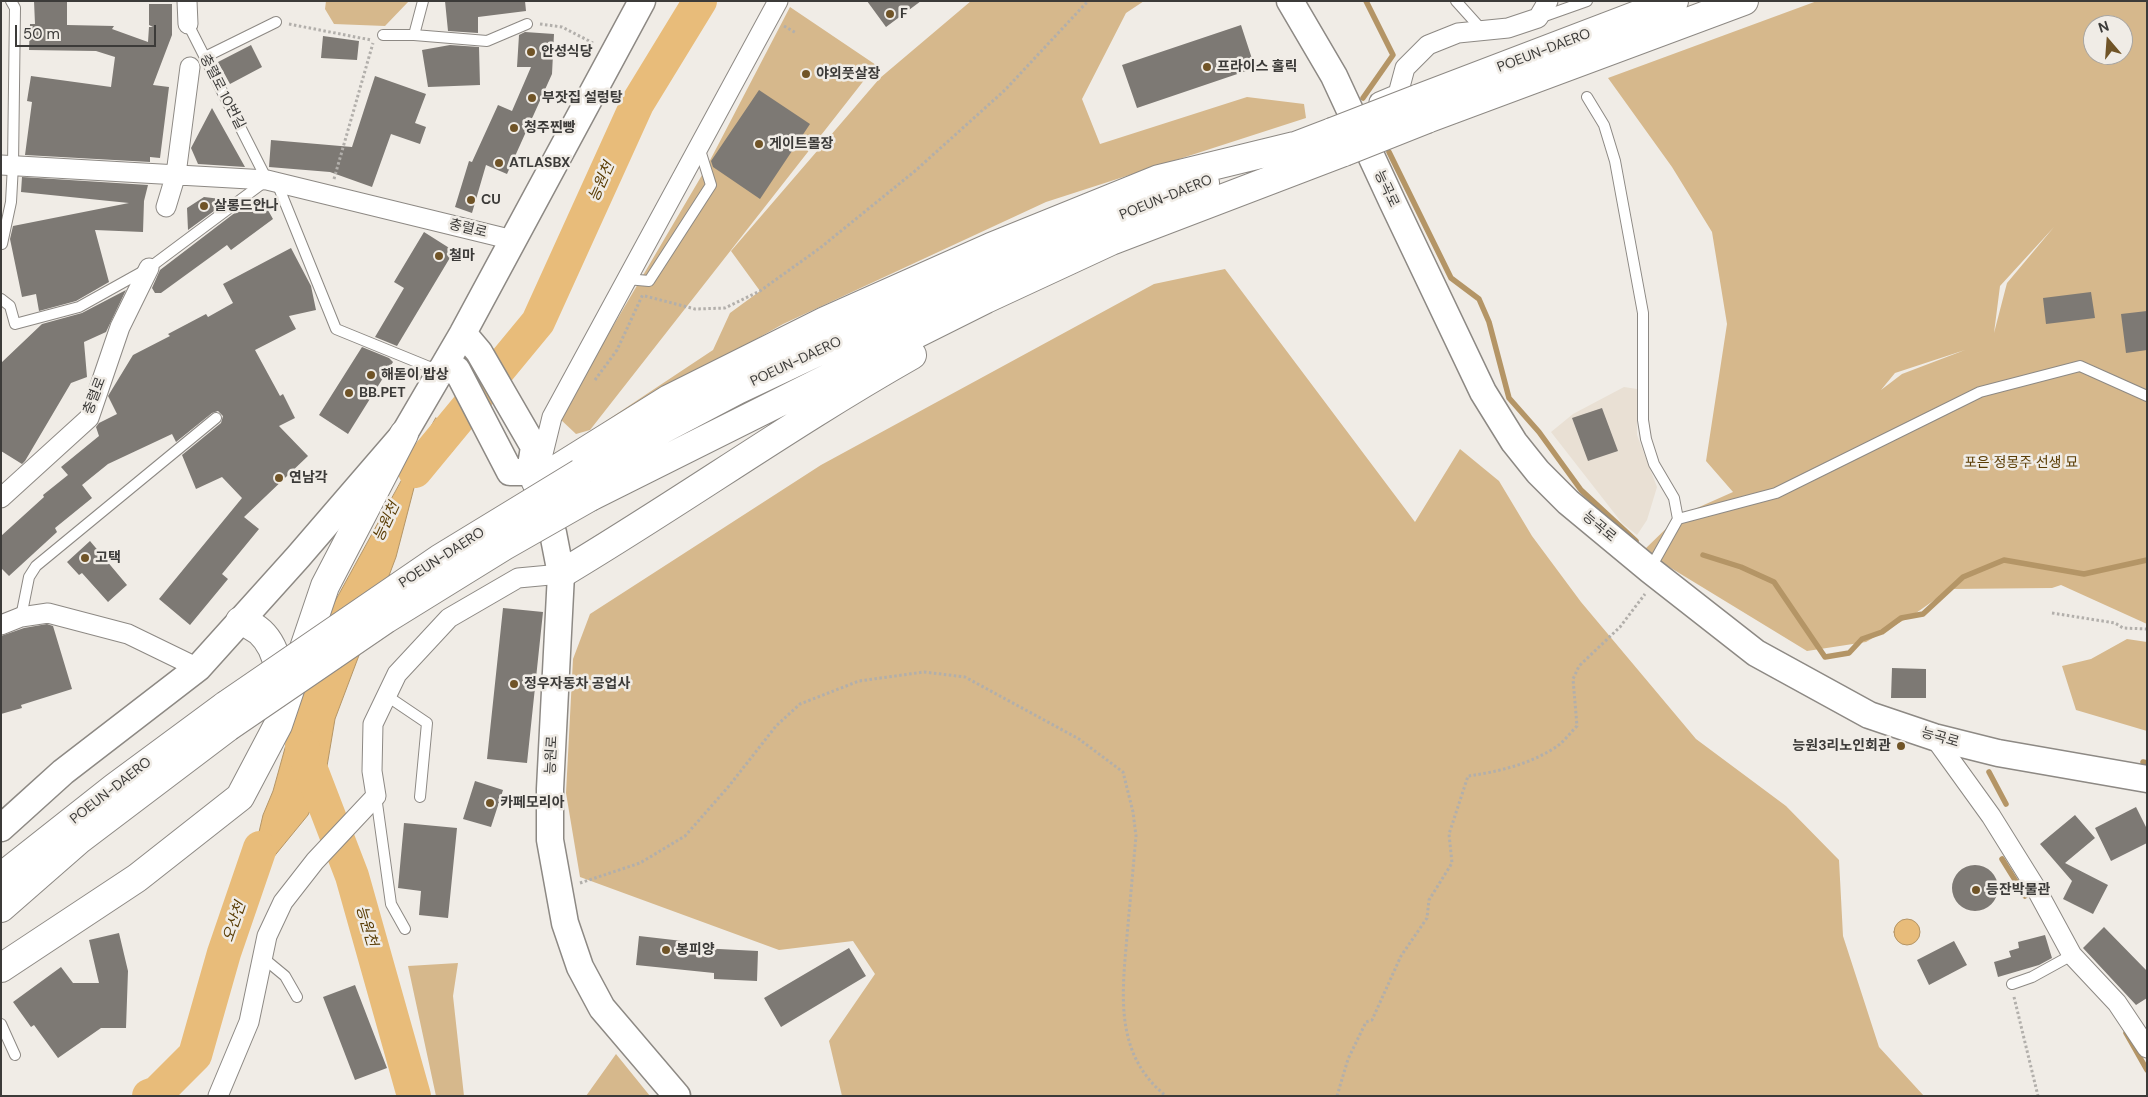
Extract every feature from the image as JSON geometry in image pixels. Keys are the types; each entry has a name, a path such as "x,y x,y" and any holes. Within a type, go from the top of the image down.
{"highway":[{"name":"POEUN-DAERO","path":"1422,109 1674,1"},
{"name":"POEUN-DAERO","path":"1422,109 1744,1"},
{"path":"1342,132 1422,109"},
{"name":"POEUN-DAERO","path":"584,485 738,390 1002,264 1294,146 1342,132"},
{"name":"POEUN-DAERO","path":"584,485 1112,241 1257,187 1342,132"},
{"path":"525,475 669,399 825,321 991,247 1159,179 1294,146"},
{"path":"561,574 704,486 792,426 966,324 1062,276 1257,187"},
{"path":"1,968 137,878 240,797 278,725 325,586 404,434"},
{"path":"227,716 504,546 584,485"},
{"path":"240,620 252,624 262,631 272,645 281,680 282,713"},
{"name":"POEUN-DAERO","path":"1,877 115,787 227,716"},
{"name":"POEUN-DAERO","path":"1,908 227,716"}],"street":[{"name":"충렬로 10번길","path":"187,1 188,24"},
{"path":"1,828 63,772 198,668 404,434 448,371 471,343 513,240 642,1"},
{"path":"448,371 525,475 552,417 778,1"},
{"name":"능곡로","path":"1290,1 1334,76 1342,132 1483,392 1514,442 1538,472 1648,581 1756,653 1869,715 1934,737 1998,753 2147,780"},
{"path":"1342,132 1398,94 1405,68 1428,45 1458,33 1508,28 1538,18 1548,1"},
{"path":"166,207 176,174 197,62"},
{"name":"충렬로","path":"7,165 272,181 513,240"},
{"name":"충렬로","path":"1,498 89,418 120,327 149,268"},
{"name":"능원로","path":"471,343 534,447 525,475 553,533 561,574 550,789 550,840 565,923 580,966 602,1008 677,1096"},
{"path":"218,1096 249,1022 267,936 283,902 315,861 375,797 372,771 373,724 397,674 449,618 518,578 561,574"},
{"path":"1,625 21,617 48,613 128,634 198,668"},
{"path":"1934,737 1991,816 2034,885 2072,955 2117,1002 2147,1048"}],"lane":[{"path":"2,244 11,202 7,165 15,8 11,1"},
{"path":"414,35 423,1"},
{"path":"1456,1 1483,31"},
{"path":"1538,18 1587,1"},
{"path":"197,62 276,22"},
{"name":"충렬로 10번길","path":"188,24 197,62 272,181"},
{"path":"383,35 414,35 487,41 527,24"},
{"path":"1587,97 1604,125 1615,161 1643,313 1643,420 1646,440 1654,464 1674,498 1678,519 1648,581"},
{"path":"627,279 649,281 711,185 698,146"},
{"path":"272,181 336,329 448,371"},
{"name":"충렬로","path":"1,299 10,306 15,324 79,307 149,268 272,181"},
{"path":"1678,519 1776,494 1980,392 2071,368 2080,366 2147,396"},
{"path":"21,617 30,576 36,566 216,418"},
{"path":"387,696 427,723 420,797"},
{"path":"375,797 391,904 405,929"},
{"path":"2012,984 2032,977 2072,955"},
{"path":"262,957 285,976 297,997"},
{"path":"1,1024 15,1055"}],"path":[{"path":"642,296 695,309 725,308 760,291 820,248 915,171 1005,90 1088,1"},
{"path":"276,22 374,40 329,195"},
{"path":"527,24 562,27 593,43"},
{"path":"1337,1096 1348,1059 1366,1022 1372,1020 1401,956 1427,918 1430,900 1452,864 1449,834 1468,776 1496,772 1520,764 1560,744 1577,726 1573,679 1580,666 1620,627 1648,581"},
{"path":"2052,613 2115,623 2124,628 2147,630"},
{"path":"558,890 640,862 685,836 729,786 776,726 800,704 859,682 924,672 964,677 1079,739 1123,772 1133,812 1136,836 1122,997 1126,1029 1136,1062 1151,1084 1166,1096"},
{"path":"2012,984 2038,1096"}],"shaded area":[{"path":"1624,387 1637,389 1637,435 1657,487 1647,520 1637,535 1622,523 1551,432 1573,414"}],"green space":[{"path":"326,1 409,1 385,26 334,24 325,9"},
{"path":"971,1 1144,1 1126,13 1082,99 1100,144 1247,97 1304,104 1306,118 1046,202 783,324 598,428 713,350 730,313 760,291 731,251 880,78"},
{"name":"포은 정몽주 선생 묘","path":"1817,1 2147,1 2147,624 2061,585 2052,588 1950,589 1916,613 1866,642 1807,651 1643,551 1679,516 1733,492 1706,461 1727,324 1712,232 1672,167 1608,78","holes":["2054,227 2007,283 1994,333 2000,286","1965,350 1902,374 1881,390 1895,373"]},
{"path":"790,7 876,65 590,430 576,434 559,418 705,170"},
{"path":"1225,269 1415,522 1460,449 1499,481 1532,536 1581,602 1696,739 1786,806 1839,860 1843,936 1879,1047 1924,1096 842,1096 829,1041 875,974 853,941 779,950 580,877 566,793 573,659 590,614 821,465 1154,284"},
{"path":"2127,639 2147,642 2147,731 2076,710 2062,666 2091,659"},
{"path":"458,963 453,996 464,1096 436,1096 408,966"},
{"path":"616,1054 650,1096 586,1096"}],"water":[{"path":"436,418 453,451 415,484 396,557 335,719 325,778 308,815 245,892 263,815 273,791 299,698 327,616"},
{"path":"1907,919 1916,923 1920,932 1916,941 1907,945 1898,941 1894,932 1898,923"}],"building":[{"path":"34,1 67,1 67,25 114,26 112,29 148,42 149,27 153,27 149,25 149,4 172,4 172,35 153,85 169,87 160,158 150,157 150,162 25,155 32,102 27,101 31,76 111,87 115,57 96,51 29,50 30,24 35,24"},
{"path":"445,1 525,1 526,11 478,17 478,33 448,31"},
{"name":"F","path":"867,1 921,1 886,27"},
{"path":"1241,25 1255,68 1137,108 1122,65"},
{"path":"525,32 554,34 552,74 507,174 486,165 472,213 455,207 469,161 472,162 498,105 512,111 531,67 517,67 519,35"},
{"path":"323,36 359,41 357,60 321,58"},
{"path":"251,45 262,67 230,84 218,62"},
{"path":"450,45 479,47 480,85 428,87 422,50"},
{"path":"375,76 426,94 415,123 426,127 420,144 391,134 372,187 330,172 269,167 271,140 352,147"},
{"name":"게이트볼장","path":"759,90 810,124 760,199 713,167 711,161"},
{"path":"212,108 245,167 198,164 191,148"},
{"path":"22,177 148,185 144,201 143,232 95,230 109,282 76,301 39,311 36,294 22,297 10,239 13,226 129,203 21,192"},
{"path":"204,197 229,200 188,230 187,208"},
{"path":"261,198 273,219 231,250 227,245 161,293 155,293 152,288 160,270 249,202 255,203"},
{"path":"424,232 454,251 397,346 375,337 404,288 394,282"},
{"path":"291,248 311,286 316,310 289,316 296,329 255,350 280,396 283,394 295,418 279,426 308,456 244,517 259,529 222,574 228,579 190,625 159,599 242,498 222,477 196,489 182,455 221,423 223,416 218,411 212,413 176,442 172,434 108,464 82,485 92,498 55,528 57,532 9,576 1,568 1,536 44,497 43,495 68,475 61,467 99,436 96,427 99,423 117,414 108,396 133,355 170,336 168,334 206,314 208,317 233,303 223,284"},
{"path":"126,290 106,332 84,342 87,377 71,383 25,461 22,464 1,451 1,363 42,324 82,313"},
{"path":"2091,292 2095,318 2046,324 2043,298"},
{"path":"2147,311 2147,350 2126,353 2121,314"},
{"path":"362,347 389,358 393,362 348,434 319,415"},
{"path":"1602,408 1618,451 1588,461 1572,418"},
{"path":"90,541 127,585 108,602 82,573 79,575 67,562"},
{"path":"503,608 543,612 527,763 487,759"},
{"path":"47,624 53,626 72,689 21,705 22,708 1,714 1,636 24,628"},
{"path":"1892,668 1926,669 1926,698 1891,698"},
{"path":"475,781 503,790 491,827 463,819"},
{"path":"2136,807 2147,829 2147,843 2111,861 2095,828"},
{"path":"2075,815 2095,838 2065,863 2108,885 2093,914 2063,899 2072,881 2040,844"},
{"path":"404,823 457,828 448,918 419,915 421,891 398,888"},
{"path":"1975,865 1988,869 1994,875 1998,888 1994,901 1988,907 1975,911 1962,907 1956,901 1952,888 1956,875 1962,869"},
{"path":"2104,927 2147,971 2147,998 2136,1005 2083,948"},
{"path":"119,933 128,971 126,1028 101,1028 58,1058 34,1025 31,1027 13,1002 61,967 73,983 99,983 89,940"},
{"path":"2045,935 2052,958 2039,965 1998,977 1994,962 2011,957 2009,951 2019,948 2018,942"},
{"path":"639,936 700,943 699,948 758,951 757,981 714,979 714,973 636,965"},
{"path":"1954,941 1967,965 1929,985 1917,960"},
{"path":"849,948 866,976 781,1027 764,998"},
{"path":"355,985 387,1068 355,1080 323,997"}],"waterway":[{"name":"능원천","path":"415,471 538,322 637,104 700,1"},
{"path":"1363,98 1393,55 1366,1"},
{"path":"1389,152 1451,278 1479,299 1489,322 1509,398 1539,432 1581,490 1636,541"},
{"path":"1703,555 1741,567 1774,582 1825,657 1849,653 1862,639 1882,632 1901,618 1923,614 1963,577 2004,560 2084,574 2147,560"},
{"name":"능원천","path":"302,746 352,876 414,1096"},
{"path":"2143,762 2147,763"},
{"path":"1989,772 2006,804"},
{"name":"오산천","path":"149,1096 157,1093 195,1055 224,953 260,848"},
{"path":"2002,859 2025,896"},
{"path":"2126,1033 2147,1070"}],"place":[{"name":"F","path":"890,14"},
{"name":"안성식당","path":"531,52"},
{"name":"프라이스 홀릭","path":"1207,67"},
{"name":"야외풋살장","path":"806,74"},
{"name":"부잣집 설렁탕","path":"532,98"},
{"name":"청주찐빵","path":"514,128"},
{"name":"게이트볼장","path":"759,144"},
{"name":"ATLASBX","path":"499,163"},
{"name":"CU","path":"471,200"},
{"name":"살롱드안나","path":"204,206"},
{"name":"철마","path":"439,256"},
{"name":"해돋이 밥상","path":"371,375"},
{"name":"BB.PET","path":"349,393"},
{"name":"연남각","path":"279,478"},
{"name":"고택","path":"85,558"},
{"name":"정우자동차 공업사","path":"514,684"},
{"name":"능원3리노인회관","path":"1901,746"},
{"name":"카페모리아","path":"490,803"},
{"name":"등잔박물관","path":"1976,890"},
{"name":"봉피양","path":"666,950"}]}
